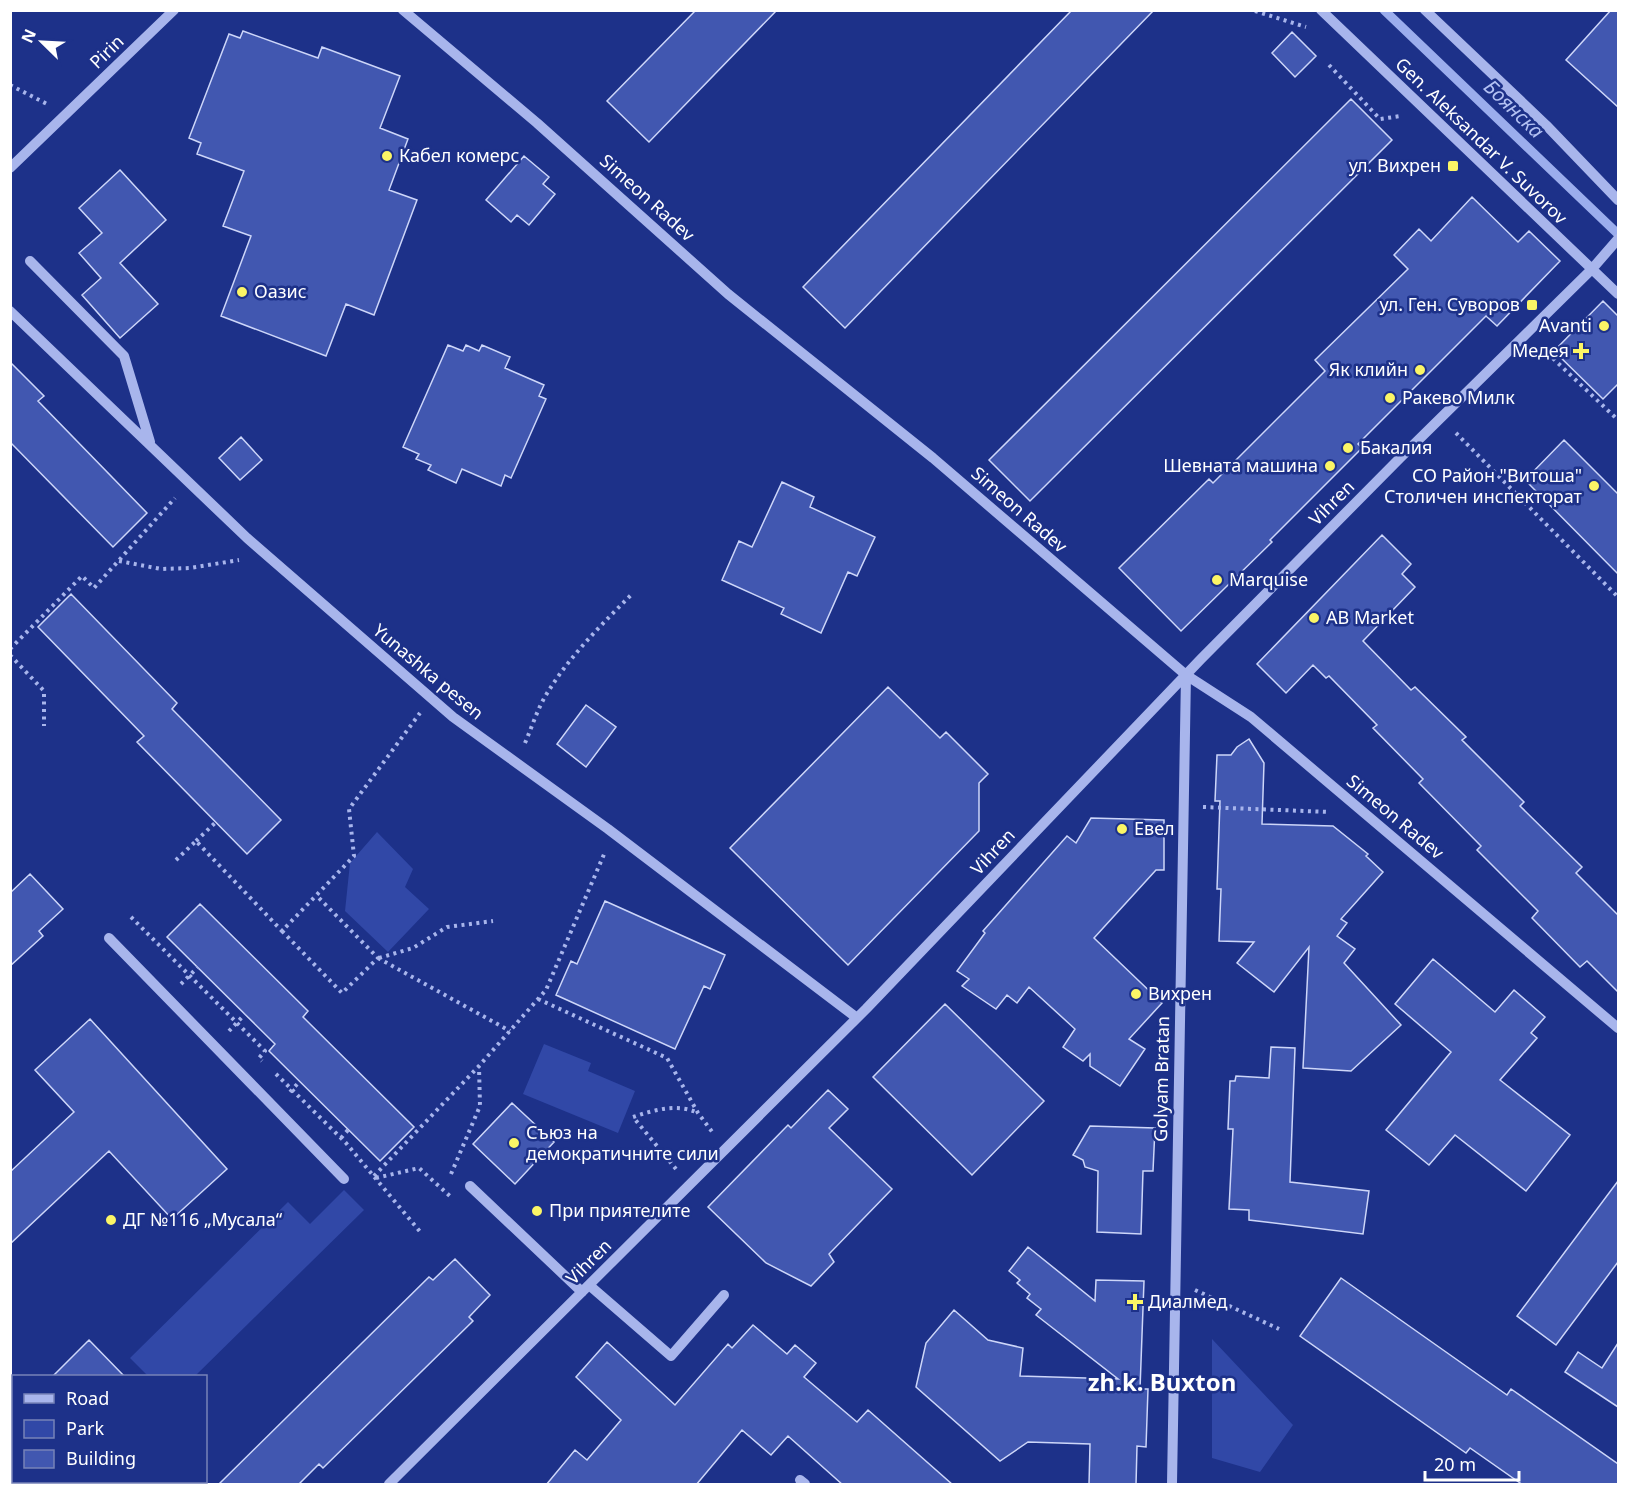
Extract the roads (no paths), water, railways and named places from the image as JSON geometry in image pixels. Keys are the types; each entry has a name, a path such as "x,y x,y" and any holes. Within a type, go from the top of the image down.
{"street":[{"name":"Pirin","path":"10,168 174,10"},
{"name":"Simeon Radev","path":"403,10 537,123 729,294 933,458 1186,675 1251,717 1618,1029"},
{"name":"Gen. Aleksandar V. Suvorov","path":"1321,10 1618,294"},
{"path":"1425,10 1546,125 1618,201"},
{"name":"Vihren","path":"389,1485 857,1018 1186,675 1441,417 1592,269 1618,239"},
{"path":"30,261 124,356 151,446"},
{"name":"Yunashka pesen","path":"10,311 248,538 453,717 614,832 857,1018"},
{"name":"Golyam Bratan","path":"1172,1485 1186,675"},
{"path":"109,938 344,1179"},
{"path":"470,1186 586,1288 671,1356 724,1295"}],"waterway":[{"name":"Боянска","path":"1384,10 1618,234"}],"place":[{"name":"Кабел комерс","path":"387,156"},
{"name":"ул. Вихрен","path":"1453,166"},
{"name":"Оазис","path":"242,292"},
{"name":"ул. Ген. Суворов","path":"1532,305"},
{"name":"Avanti","path":"1604,326"},
{"name":"Медея","path":"1581,351"},
{"name":"Як клийн","path":"1420,370"},
{"name":"Ракево Милк","path":"1390,398"},
{"name":"Бакалия","path":"1348,448"},
{"name":"Шевната машина","path":"1330,466"},
{"name":"СО Район \"Витоша\" Столичен инспекторат","path":"1594,486"},
{"name":"Marquise","path":"1217,580"},
{"name":"AB Market","path":"1314,618"},
{"name":"Евел","path":"1122,829"},
{"name":"Вихрен","path":"1136,994"},
{"name":"Съюз на демократичните сили","path":"514,1143"},
{"name":"При приятелите","path":"537,1211"},
{"name":"ДГ №116 „Мусала“","path":"111,1220"},
{"name":"Диалмед","path":"1135,1302"}],"district":[{"name":"zh.k. Buxton","path":"1162,1383"}]}
